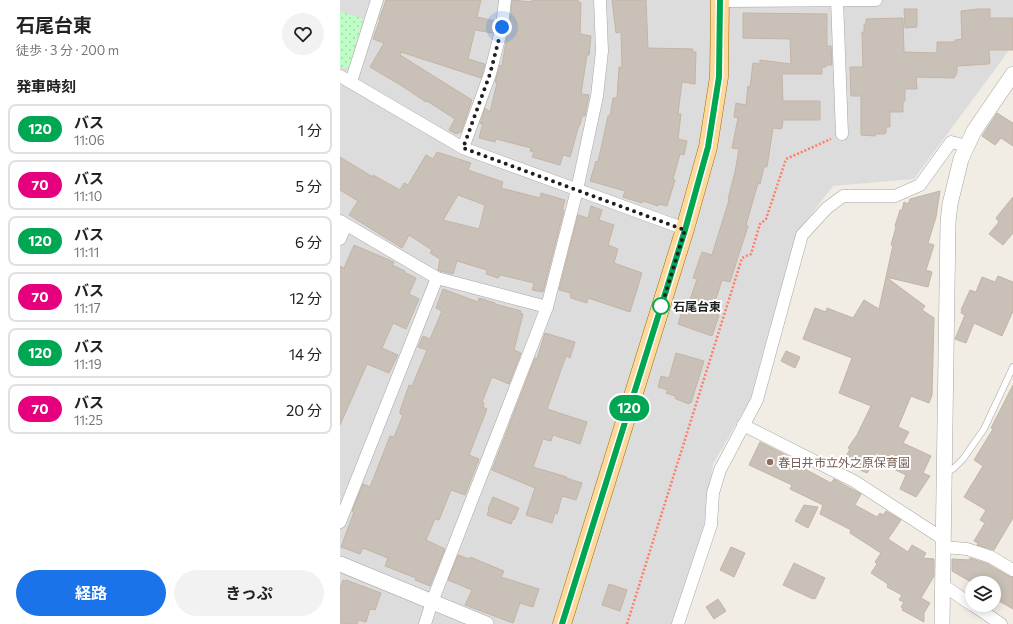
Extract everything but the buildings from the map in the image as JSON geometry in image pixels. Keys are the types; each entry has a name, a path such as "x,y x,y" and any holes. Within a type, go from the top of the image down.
{"main road":[{"path":"562,624 685,230 708,147 719,77 720,1"}],"street":[{"path":"351,82 377,0"},
{"path":"463,148 490,74 502,27 505,0"},
{"path":"425,624 432,602 547,307 577,190 598,96 602,51 600,0"},
{"path":"838,0 842,134"},
{"path":"720,1 876,0"},
{"path":"942,624 948,222 950,204 961,159 974,131 1013,74"},
{"path":"340,76 463,148 685,230"},
{"path":"678,624 711,525 713,493 720,470 757,400 802,235 827,208 843,196 895,196 920,185 951,142 967,146"},
{"path":"340,239 343,223 437,278 547,307"},
{"path":"340,522 437,278"},
{"path":"743,425 854,481 931,531 944,543 991,557 1013,570"},
{"path":"340,564 486,624"},
{"path":"943,585 965,600"},
{"path":"983,612 1001,624"}],"lane":[{"path":"944,474 954,468 963,459 984,429 1013,367"}],"path":[{"path":"627,624 742,258 751,254 760,224 766,219 786,159 842,134"}],"shaded area":[{"path":"340,0 1013,0 1013,45 914,179 833,186 797,233 750,400 713,464 704,525 672,624 340,624"}],"green space":[{"path":"340,11 363,19 349,67 343,68 340,67"}],"bus line":[{"name":"120","path":"562,624 685,230 708,147 719,77 720,0"}],"place":[{"name":"石尾台東","path":"661,306"},
{"name":"春日井市立外之原保育園","path":"770,462"}],"route":[{"path":"502,27 490,74 463,148 685,230 660,311 661,306"}]}
